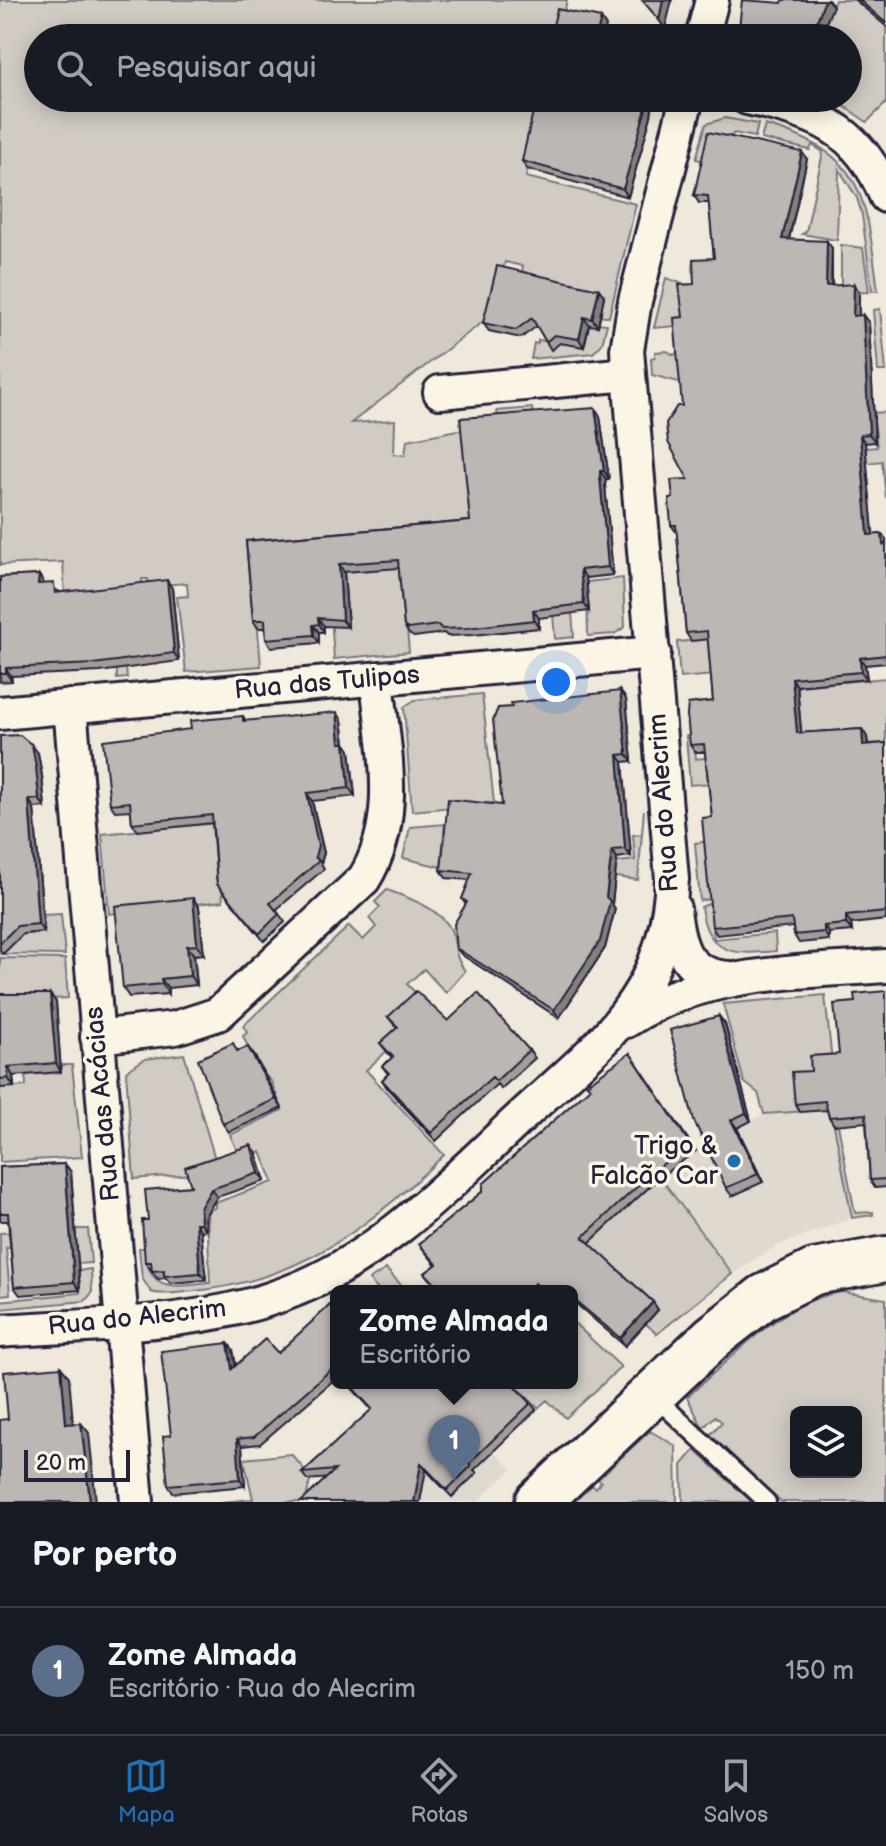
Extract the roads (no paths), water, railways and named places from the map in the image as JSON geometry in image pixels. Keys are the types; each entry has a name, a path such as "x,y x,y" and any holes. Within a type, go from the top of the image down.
{"main road":[{"path":"538,1502 739,1315 791,1282 838,1265 886,1259"}],"street":[{"path":"706,24 712,0"},
{"name":"Rua do Alecrim","path":"0,1331 237,1308 334,1274 415,1215 597,1047 641,991 653,967 668,922 672,879 628,374 630,325 683,112"},
{"path":"799,112 838,129 876,171 886,196"},
{"path":"440,392 628,374"},
{"name":"Rua das Tulipas","path":"0,713 654,653"},
{"path":"97,1037 175,1028 218,1014 364,879 377,859 386,829 388,802 377,679"},
{"name":"Rua das Acácias","path":"70,706 137,1502"},
{"path":"672,879 675,923 687,958 712,977 741,978 886,966"},
{"path":"597,1047 653,1003 683,990 741,978"}],"lane":[{"path":"652,1394 767,1502"}],"place":[{"name":"Trigo & Falcão Car","path":"734,1161"},
{"name":"Zome Almada","path":"454,1481"}]}
